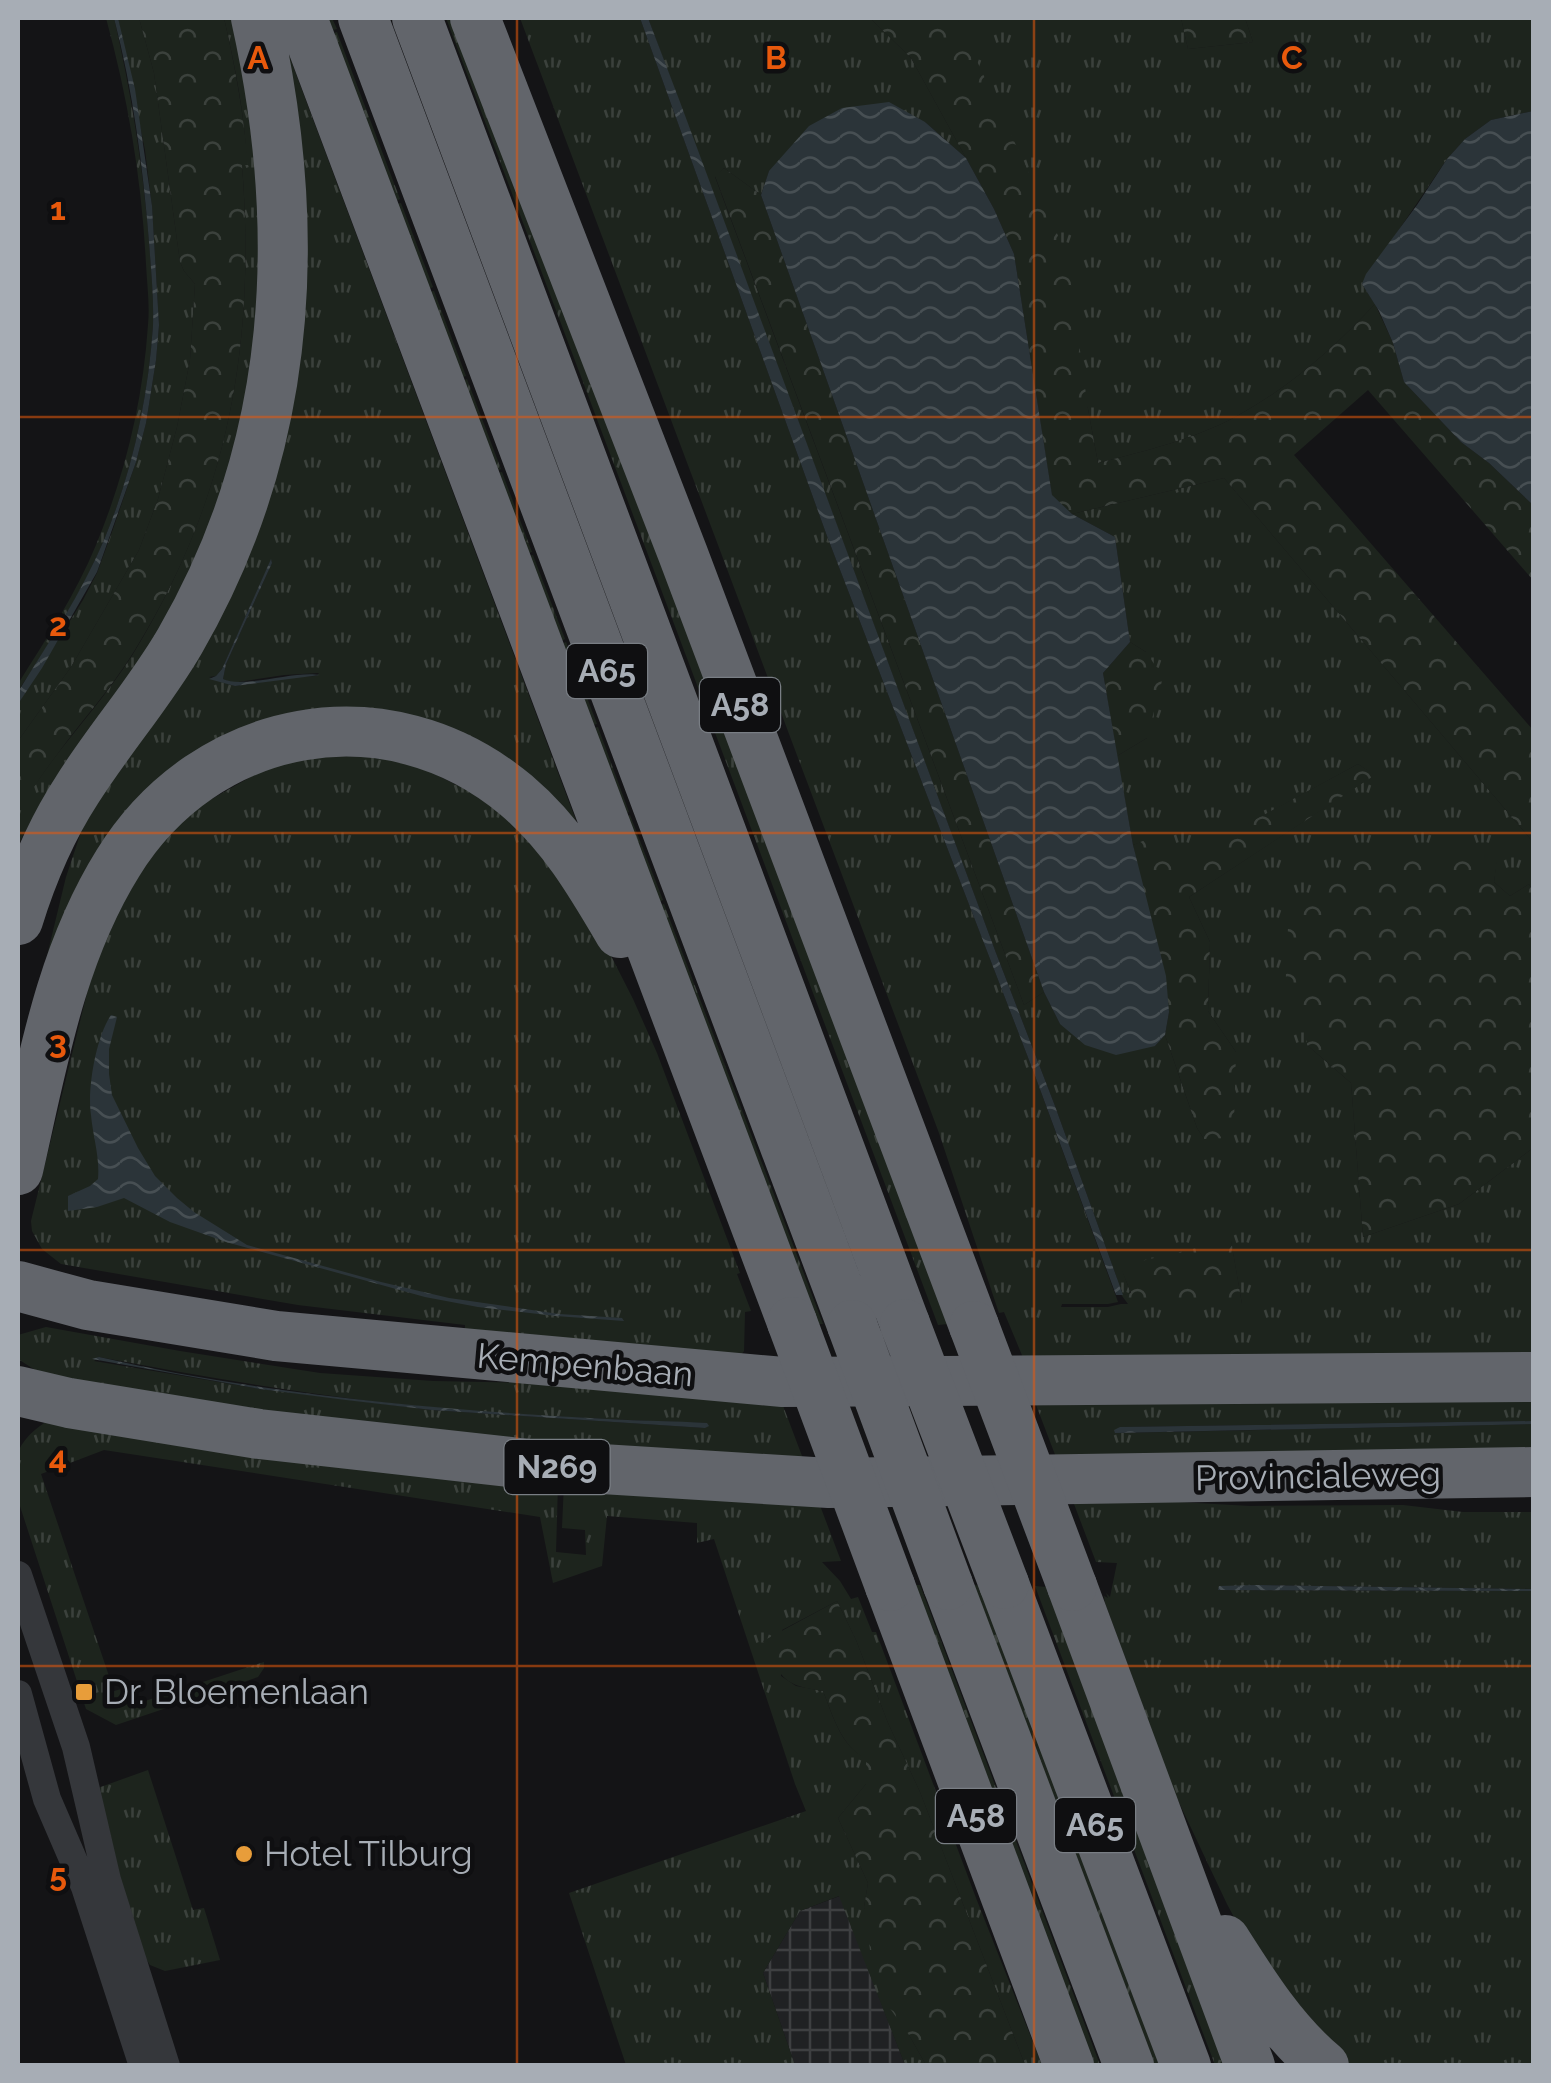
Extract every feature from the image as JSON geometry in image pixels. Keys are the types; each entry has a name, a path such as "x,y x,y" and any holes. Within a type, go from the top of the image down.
{"highway":[{"path":"18,920 39,863 74,794 178,644 205,596 238,518 260,444 284,291 284,233 272,96 256,18"},
{"name":"A58","path":"302,18 1069,2066"},
{"name":"A65","path":"362,18 1129,2066"},
{"name":"A65","path":"417,18 1186,2066"},
{"name":"A58","path":"475,18 690,572 1250,2066"},
{"name":"A58","path":"18,1170 58,996 77,944 117,864 138,832 195,779 231,757 309,734 356,731 409,739 454,755 515,794 580,865 688,1044"},
{"name":"Kempenbaan","path":"18,1286 88,1305 276,1336 764,1381 1534,1377"},
{"name":"Provincialeweg","path":"18,1392 258,1434 538,1466 829,1483 1534,1472"},
{"name":"A58","path":"1174,1862 1260,1995 1324,2066"}],"street":[{"path":"18,1575 76,1746 106,1880 166,2066"},
{"path":"18,1685 51,1672"},
{"path":"18,1694 47,1800 85,1887 144,2066"},
{"path":"35,1761 76,1746"}],"shaded area":[{"path":"840,1896 905,2065 795,2065 763,1973 800,1911"}],"green space":[{"path":"106,18 114,18 143,185 153,305 147,381 130,462 104,540 64,618 18,691 18,684 70,599 96,545 124,465 146,353 149,310 141,202 127,109"},
{"path":"118,18 139,18 154,73 180,262 195,284 190,360 158,499 139,550 71,667 18,741 18,704 83,600 112,532 146,423 156,360 159,325 152,207 145,150"},
{"path":"139,18 224,18 239,91 248,165 242,165 244,295 239,357 229,418 213,478 166,595 124,666 18,812 18,741 71,667 139,550 158,499 190,360 195,284 180,262 154,73"},
{"path":"224,18 238,18 261,161 255,390 187,593 18,845 17,818 23,802 122,671 166,595 213,478 229,418 244,295 242,164 247,165 239,91"},
{"path":"275,18 593,866 455,746 190,767 18,1076 66,877 82,829 243,528","holes":["271,560 226,664 223,679 232,683 319,673 235,686 209,677 222,669"]},
{"path":"320,18 332,18 337,29 334,33 337,32 400,199 397,204 401,203 433,287 430,292 434,291 466,376 463,381 467,379 501,469 497,471 502,472 532,552 529,556 533,555 565,639 562,644 566,642 597,724 593,725 598,727 629,812 627,817 630,815 663,900 659,902 664,904 823,1324 814,1324"},
{"path":"446,18 458,18 948,1324 938,1325"},
{"path":"520,18 640,18 827,536 1118,1302 1061,1307 1242,1304 1231,1241 1121,1267 1131,1294 1123,1295 648,18 870,18 911,58 966,158 925,122 769,171 761,195 724,168 715,177 1024,1005 1044,992 1060,1024 1155,1046 1165,1035 1204,1139 1236,1052 1208,1011 1210,942 1189,897 1374,775 1358,764 1184,859 1150,839 1133,845 1117,756 1147,738 1146,652 1130,642 1115,537 1072,514 1224,478 1533,842 1533,892 1529,884 1510,896 1494,882 1498,848 1307,1010 1307,1045 1351,1083 1363,1237 1459,1204 1533,1148 1533,1353 1024,1360 1004,1312 999,1313 939,1133"},
{"path":"870,18 957,18 1067,255 1098,463 1187,438 1237,416 1310,366 1375,304 1393,343 1404,382 1461,442 1533,505 1533,580 1368,390 1294,455 1533,730 1533,842 1224,478 1072,514 1052,496 1014,254 994,209 911,58"},
{"path":"957,18 1181,18 1188,49 1253,42 1245,18 1533,18 1533,111 1491,120 1465,139 1447,159 1362,284 1375,304 1310,366 1256,405 1221,424 1169,444 1098,463 1088,409"},
{"path":"1181,18 1245,18 1253,42 1188,49"},
{"path":"724,168 761,195 1044,992 1024,1005 715,176"},
{"path":"1130,642 1146,652 1163,677 1147,738 1117,756 1103,673"},
{"path":"340,754 410,762 481,797 538,846 605,944 657,1053 740,1273 737,1274 751,1311 745,1312 744,1351 738,1359 465,1330 465,1325 298,1305 61,1264 42,1249 31,1221 90,981 109,927 153,851 192,810 272,765"},
{"path":"1358,764 1375,775 1189,897 1210,942 1208,1011 1236,1052 1234,1123 1227,1138 1204,1139 1165,1035 1169,1012 1133,845 1150,838 1184,858"},
{"path":"1499,848 1494,882 1510,896 1529,884 1533,892 1533,1148 1459,1204 1363,1237 1351,1083 1307,1045 1307,1010 1285,997 1288,927 1349,860"},
{"path":"1231,1240 1242,1304 1132,1305 1117,1289 1117,1277 1123,1295 1131,1293 1120,1266"},
{"path":"46,1327 320,1373 779,1395 805,1464 503,1448 43,1375 18,1359 18,1335","holes":["99,1357 302,1392 413,1406 707,1423 705,1428 432,1410 260,1389 94,1361"]},
{"path":"1533,1390 1533,1421 1120,1427 1116,1433 1533,1424 1533,1458 1059,1465 1033,1397"},
{"path":"58,1415 558,1483 556,1552 586,1555 585,1530 562,1528 564,1484 816,1495 841,1561 822,1562 851,1599 858,1597 872,1632 876,1632 1042,2065 1025,2065 920,1792 837,1601 782,1630 781,1676 796,1686 823,1691 844,1739 866,1758 866,1784 838,1818 868,1883 864,1907 909,2035 926,2065 905,2065 839,1896 800,1911 763,1973 795,2065 626,2065 569,1893 806,1811 714,1539 697,1543 697,1523 607,1516 602,1566 553,1583 540,1517 104,1450 41,1474 114,1691 133,1686 139,1703 264,1662 258,1677 116,1725 86,1709 18,1500 18,1452 35,1430"},
{"path":"1071,1496 1250,1506 1403,1505 1463,1512 1533,1512 1533,1589 1257,1585 1218,1590 1533,1591 1533,2065 1346,2065 1243,1934 1227,1904 1175,1794 1105,1603 1106,1593 1110,1597 1117,1563 1096,1562"},
{"path":"910,1585 920,1585 1100,2065 1088,2065"},
{"path":"973,1585 986,1586 1167,2065 1148,2065"},
{"path":"1035,1586 1046,1587 1226,2065 1215,2065"},
{"path":"837,1601 920,1792 1025,2065 926,2065 879,1993 864,1907 868,1883 838,1818 866,1784 866,1759 844,1738 823,1691 798,1686 784,1677 763,1641"},
{"path":"148,1770 193,1910 204,1908 220,1960 165,1971 150,1965 136,1943 95,1789"}],"water":[{"path":"114,18 118,18 135,89 152,206 159,325 156,360 136,462 97,572 18,704 18,692 75,599 114,515 137,435 151,353 153,316 147,214 132,101"},
{"path":"640,18 648,18 680,102 1123,1295 1116,1295 827,536"},
{"path":"889,102 925,122 966,158 994,209 1014,254 1052,495 1072,514 1115,537 1130,642 1103,673 1133,845 1166,976 1169,1012 1165,1035 1155,1046 1116,1055 1085,1045 1060,1024 1044,992 761,195 769,171 809,126 842,108"},
{"path":"1534,111 1533,505 1461,442 1404,382 1393,343 1362,284 1447,159 1465,139 1491,120"},
{"path":"271,559 223,679 243,682 320,675 235,686 209,679 222,669"},
{"path":"111,1015 117,1017 109,1049 112,1095 138,1148 155,1176 177,1198 247,1245 449,1298 624,1321 478,1307 425,1297 226,1242 170,1222 124,1198 68,1211 68,1196 98,1179 90,1092 97,1049"},
{"path":"99,1357 225,1381 352,1399 709,1426 432,1410 260,1389 92,1359"},
{"path":"1533,1421 1115,1433 1114,1430 1120,1427"},
{"path":"1219,1586 1534,1591 1218,1590"}],"place":[{"name":"Dr. Bloemenlaan","path":"84,1692"},
{"name":"Hotel Tilburg","path":"244,1854"}]}
